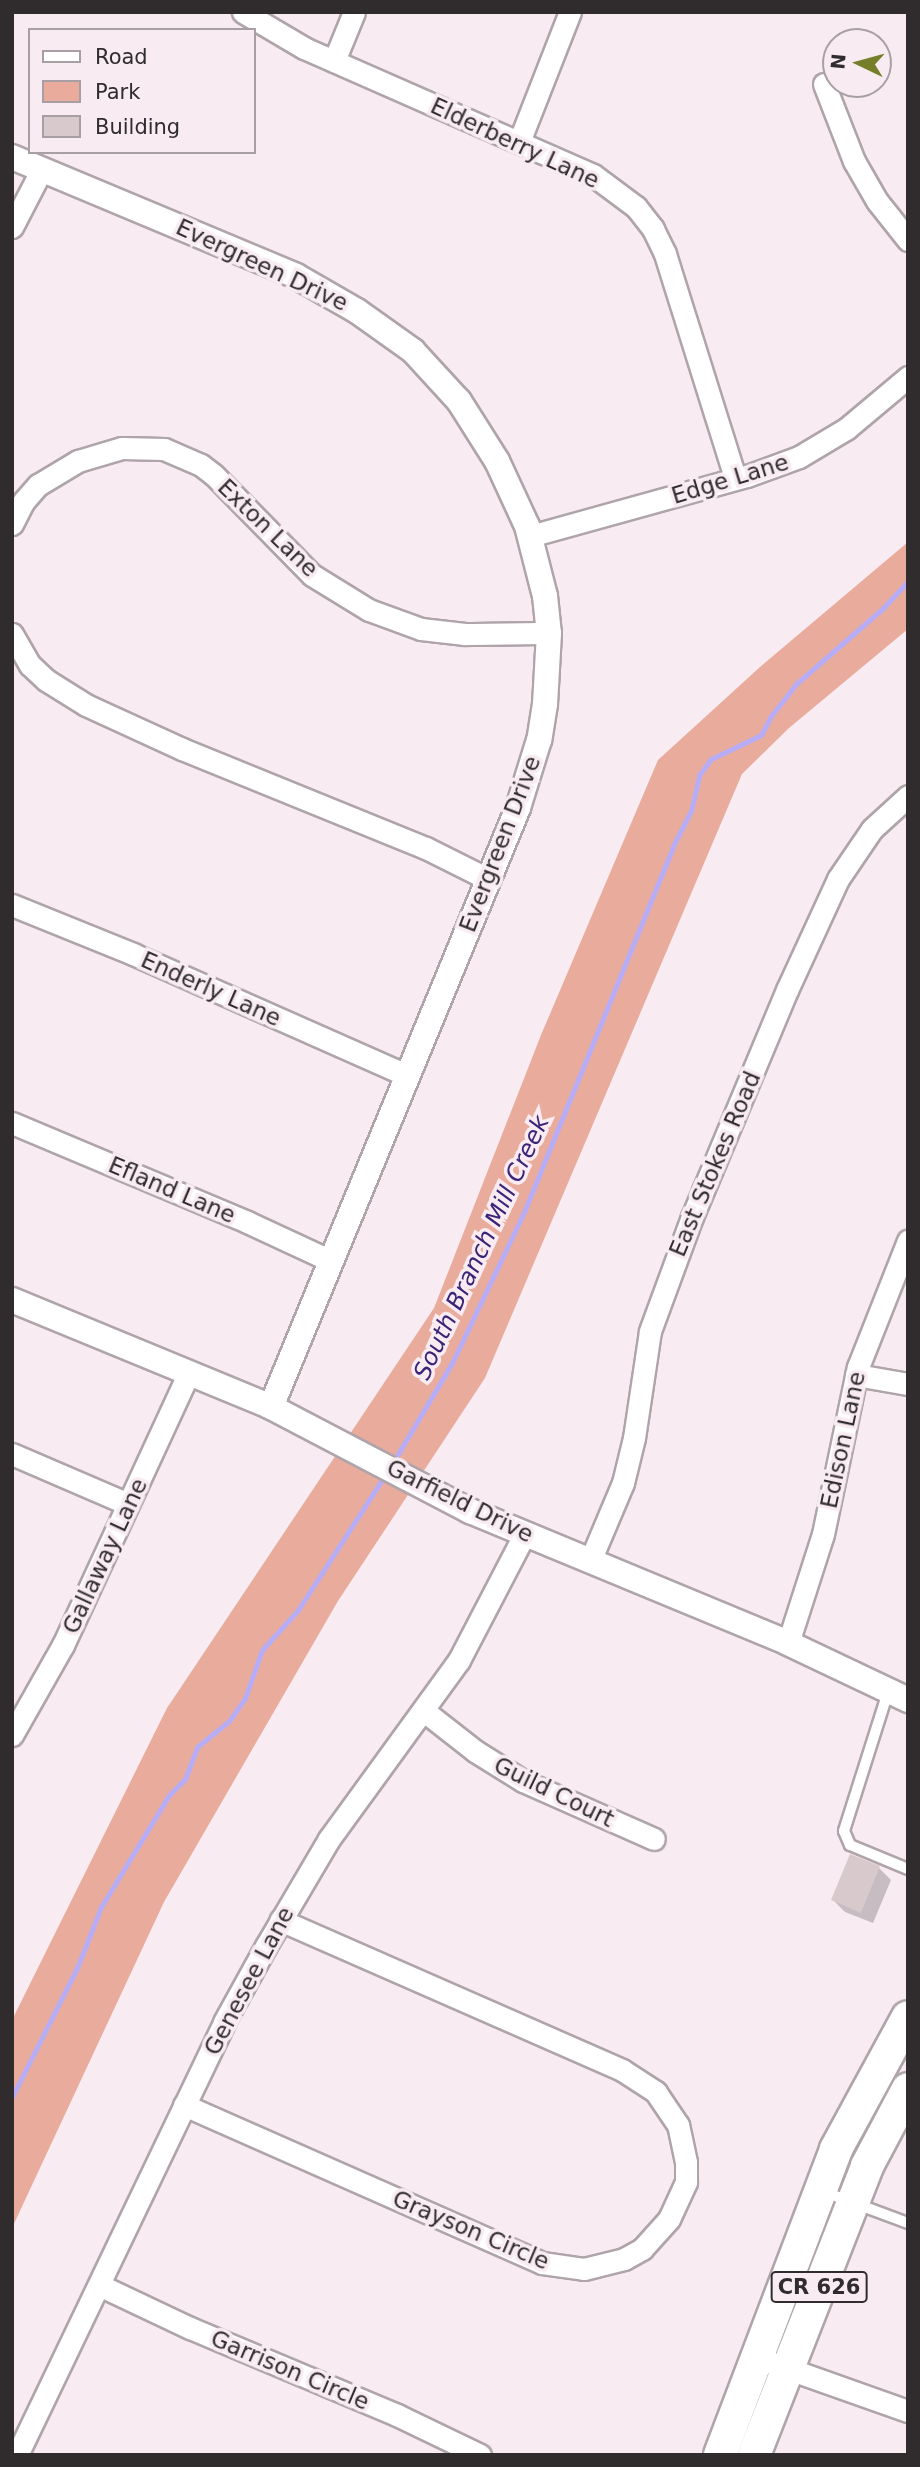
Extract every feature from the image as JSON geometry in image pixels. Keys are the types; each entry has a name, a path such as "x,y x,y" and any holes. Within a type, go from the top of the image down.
{"main road":[{"name":"CR 626","path":"754,2455 772,2364 820,2191 836,2149 908,2017"},
{"name":"CR 626","path":"720,2455 772,2364 852,2203 867,2166 908,2090"}],"street":[{"name":"Elderberry Lane","path":"243,12 281,37 593,175 636,207 653,229 665,254 735,478"},
{"path":"334,61 354,12"},
{"path":"519,142 569,12"},
{"path":"830,98 865,183 908,240"},
{"name":"Evergreen Drive","path":"12,157 262,260 328,292 387,330 437,375 472,420 507,482 530,536 545,596 549,633 545,704 539,740 518,808 271,1407"},
{"path":"12,227 42,169"},
{"name":"Edge Lane","path":"530,536 774,467 823,444 867,413 908,377"},
{"name":"Exton Lane","path":"12,524 23,502 38,485 78,461 122,448 164,449 201,465 214,475 312,575 369,610 421,629 465,634 549,633"},
{"path":"12,634 30,664 46,680 86,705 182,749 426,848 488,879"},
{"name":"East Stokes Road","path":"590,1561 623,1483 634,1438 650,1331 688,1227 783,999 838,879 873,829 908,796"},
{"name":"Enderly Lane","path":"12,905 133,954 408,1076"},
{"name":"Efland Lane","path":"12,1123 247,1222 331,1261"},
{"name":"Edison Lane","path":"788,1643 823,1534 856,1375 908,1241"},
{"name":"Garfield Drive","path":"12,1300 271,1407 470,1511 788,1643 898,1695"},
{"name":"Gallaway Lane","path":"12,1735 21,1697 63,1645 189,1372"},
{"path":"856,1375 908,1384"},
{"path":"12,1454 128,1504"},
{"name":"Genesee Lane","path":"17,2455 224,2022 280,1920 335,1830 424,1711 484,1616 525,1533"},
{"name":"Guild Court","path":"424,1711 475,1751 532,1786 654,1839"},
{"name":"Grayson Circle","path":"184,2105 542,2263 584,2269 624,2259 642,2249 669,2219 686,2182 686,2162 678,2124 656,2092 622,2070 280,1920"},
{"name":"Garrison Circle","path":"100,2285 190,2328 397,2415 480,2455"},
{"path":"772,2364 908,2412"}],"lane":[{"path":"898,1695 844,1831 850,1845 908,1869"},
{"path":"820,2191 908,2224"}],"green space":[{"path":"908,542 908,629 789,728 742,774 485,1378 338,1601 164,1902 12,2228 12,2020 167,1708 434,1308 541,1035 658,760 760,667"}],"building":[{"path":"850,1854 880,1866 861,1913 831,1900"}],"waterway":[{"name":"South Branch Mill Creek","path":"392,1464 452,1363 524,1212 673,846 691,811 699,775 711,759 761,735 771,716 796,684 883,608 908,581"},
{"name":"South Branch Mill Creek","path":"12,2097 77,1968 101,1907 169,1795 185,1779 197,1747 229,1721 245,1698 262,1650 298,1610 385,1475"}]}
